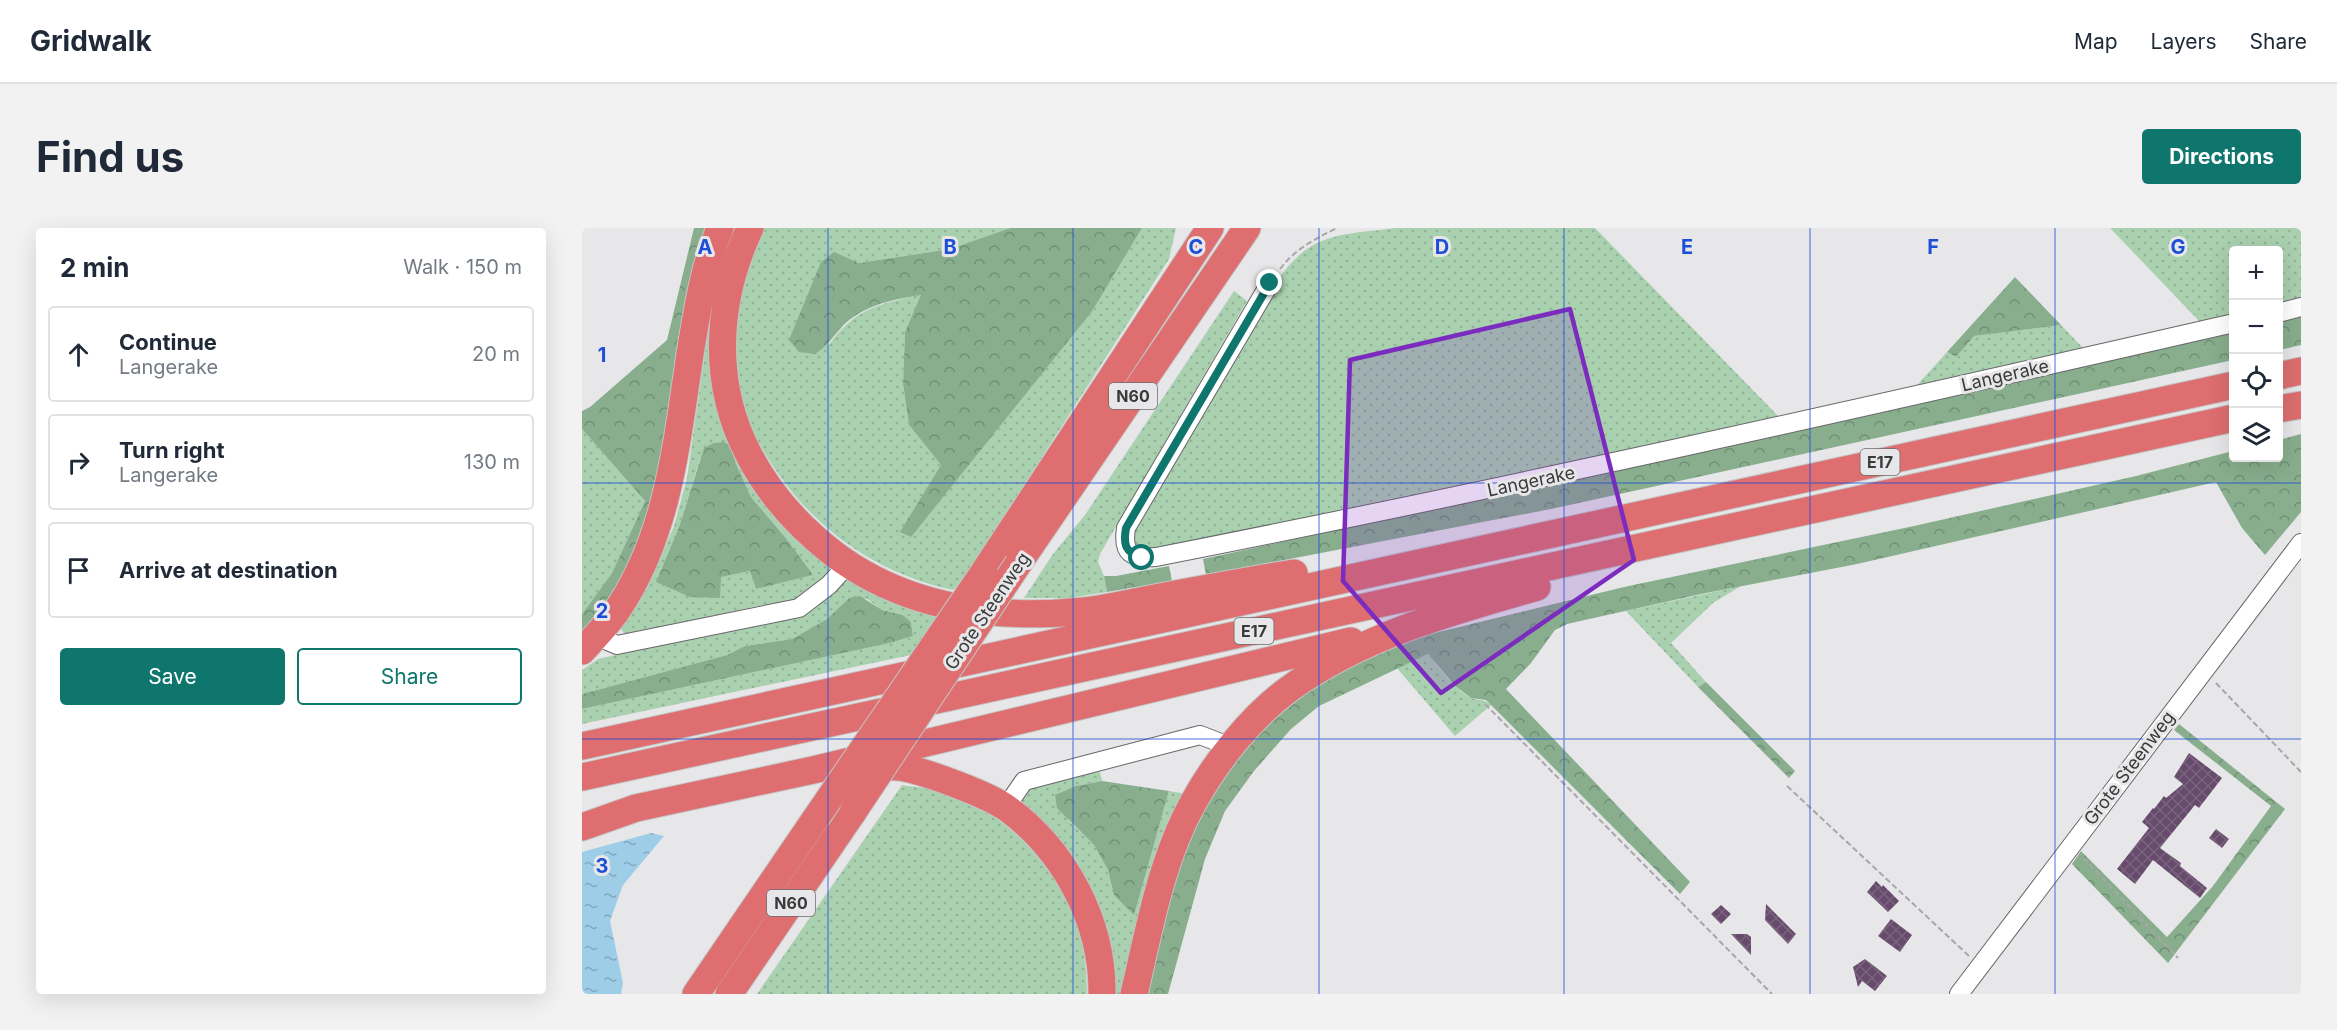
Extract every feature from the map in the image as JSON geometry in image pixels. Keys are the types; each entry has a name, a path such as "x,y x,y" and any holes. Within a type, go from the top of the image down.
{"highway":[{"path":"589,644 617,610 636,578 654,537 669,486 678,440 700,289 720,228"},
{"path":"750,228 732,275 724,311 721,349 731,414 747,451 772,493 818,542 848,564 902,593 922,600 973,610 1018,613 1086,610 1312,569 1376,573"},
{"path":"1190,228 1190,257"},
{"name":"Grote Steenweg","path":"696,994 984,572 1210,228"},
{"name":"Grote Steenweg","path":"729,994 1247,228"},
{"path":"2283,375 2301,371"},
{"name":"E17","path":"582,746 2229,387"},
{"path":"2283,408 2301,405"},
{"name":"E17","path":"582,777 2229,419"},
{"path":"1134,994 1157,898 1192,803 1250,724 1288,690 1329,663 1407,628 1460,609 1926,485"},
{"path":"582,821 813,770 1407,628"},
{"path":"813,770 904,767 957,785 1006,807 1038,835 1062,865 1080,896 1094,932 1102,975 1102,994"},
{"path":"582,827 636,808"},
{"path":"674,994 766,889"}],"street":[{"name":"Langerake","path":"1270,283 1126,528 1124,541 1127,550 1132,554 1142,558 1155,557 1367,516 1765,431 2229,324"},
{"path":"2283,312 2301,307"},
{"name":"Grote Steenweg","path":"1959,994 2301,543"},
{"path":"589,644 617,645 799,608 829,585 848,564"},
{"path":"1006,807 1024,781 1200,735 1232,747"}],"path":[{"path":"1270,283 1287,259 1303,246 1337,228"},
{"path":"2204,670 2301,772"},
{"path":"1485,704 1772,994"},
{"path":"1786,786 1980,966"},
{"path":"2071,845 2178,958"}],"highlighted area":[{"path":"1570,309 1634,560 1441,693 1343,581 1350,360"}],"green space":[{"path":"694,228 709,228 659,487 623,579 600,616 582,635 582,614 612,573 645,501 582,429 582,411 590,407 667,340"},
{"path":"764,228 1010,228 950,249 859,263 833,253 828,346 838,333 858,315 880,305 922,294 905,332 903,384 909,425 941,465 901,532 1093,310 1142,228 1176,228 1169,259 962,582 953,590 896,572 845,542 802,503 783,480 754,433 742,402 734,333 741,292"},
{"path":"1010,228 1142,228 1093,310 911,537 900,532 941,465 909,425 903,384 905,332 921,295 889,301 858,314 815,354 799,352 789,340 821,262 834,252 859,263 950,249"},
{"path":"1395,228 1595,228 1782,420 1465,490 1142,551 1134,546 1134,532 1253,319 1284,272 1295,259 1317,243 1339,236"},
{"path":"2110,228 2301,228 2301,303 2283,306 2283,246 2229,246 2229,318 2202,324"},
{"path":"2015,277 2061,325 1974,336 1956,357 1947,352"},
{"path":"715,281 721,283 716,384 831,564 827,578 815,594 784,605 757,606 626,636 621,629 649,584 674,526 687,478","holes":["731,447 751,497 785,537 812,575 756,589 750,571 720,577 719,598 656,582 679,527 700,459"]},
{"path":"1234,291 1247,301 1100,554 1098,562 1107,592 1068,598 1024,598 1053,554 1085,515"},
{"path":"2301,314 2301,345 2283,349 2283,318"},
{"path":"2061,325 2084,349 1911,392 1947,352 1956,357 1973,336"},
{"path":"2229,331 2229,361 1551,509 1206,575 1203,559 1769,436"},
{"path":"582,429 645,501 612,573 582,614"},
{"path":"2301,434 2301,512 2265,555 2242,528 2216,482 1857,564 1701,594 1567,624 1555,630 1531,663 1506,689 1690,882 1680,894 1486,700 1471,698 1455,686 1428,654 1319,706 1291,729 1254,771 1225,811 1205,859 1168,994 1142,994 1168,892 1215,781 1271,718 1307,691 1344,669 1422,636 1624,587 1914,526 2136,476 2229,452 2229,462 2283,462 2283,439"},
{"path":"724,442 731,446 736,464 751,497 813,575 756,589 750,571 721,577 720,598 690,597 656,582 679,527 704,448 714,443"},
{"path":"1169,566 1172,581 1107,592 1104,576 1116,576"},
{"path":"845,578 941,612 911,655 582,724 582,709 890,643 913,636 911,622 903,615 882,610 867,599 849,598 827,619 792,639 745,646 727,655 582,694 582,670 598,659 810,610 818,606"},
{"path":"1741,586 1713,603 1671,643 1706,682 1698,687 1626,611"},
{"path":"860,596 882,610 903,615 911,622 913,636 890,643 582,709 582,694 727,655 745,646 792,639 827,619 849,598"},
{"path":"1428,654 1463,693 1491,705 1455,736 1397,668"},
{"path":"1706,682 1795,771 1789,778 1698,687"},
{"path":"2179,724 2285,809 2168,963 2072,864 2081,851 2167,937 2213,886 2271,806 2174,730"},
{"path":"1100,772 1102,781 1076,786 1068,820 1094,845 1108,870 1114,895 1134,914 1169,791 1187,794 1126,994 1112,994 1112,983 1020,803 1024,795 1042,783"},
{"path":"1102,781 1169,791 1134,915 1114,895 1108,870 1094,845 1057,808 1055,795 1076,786"},
{"path":"902,785 944,791 973,803 1005,825 1034,853 1058,884 1073,911 1083,946 1087,994 757,994"}],"water":[{"path":"651,833 664,836 623,885 610,921 623,983 621,994 582,994 582,852"}],"building":[{"path":"2189,753 2222,778 2199,808 2195,805 2160,848 2181,863 2180,866 2207,888 2200,898 2153,860 2135,884 2117,869 2149,828 2142,822 2164,796 2166,798 2183,784 2174,777"},
{"path":"2216,829 2229,839 2222,848 2209,838"},
{"path":"1876,881 1899,901 1888,912 1867,892"},
{"path":"1766,904 1796,934 1788,944 1765,920"},
{"path":"1721,905 1731,914 1721,924 1711,914"},
{"path":"1891,919 1912,935 1900,952 1878,936"},
{"path":"1731,934 1747,934 1751,937 1751,955"},
{"path":"1865,959 1887,976 1875,991 1862,981 1858,987 1853,967"}],"route":[{"path":"1142,558 1127,550 1124,541 1126,528 1270,283"}]}
